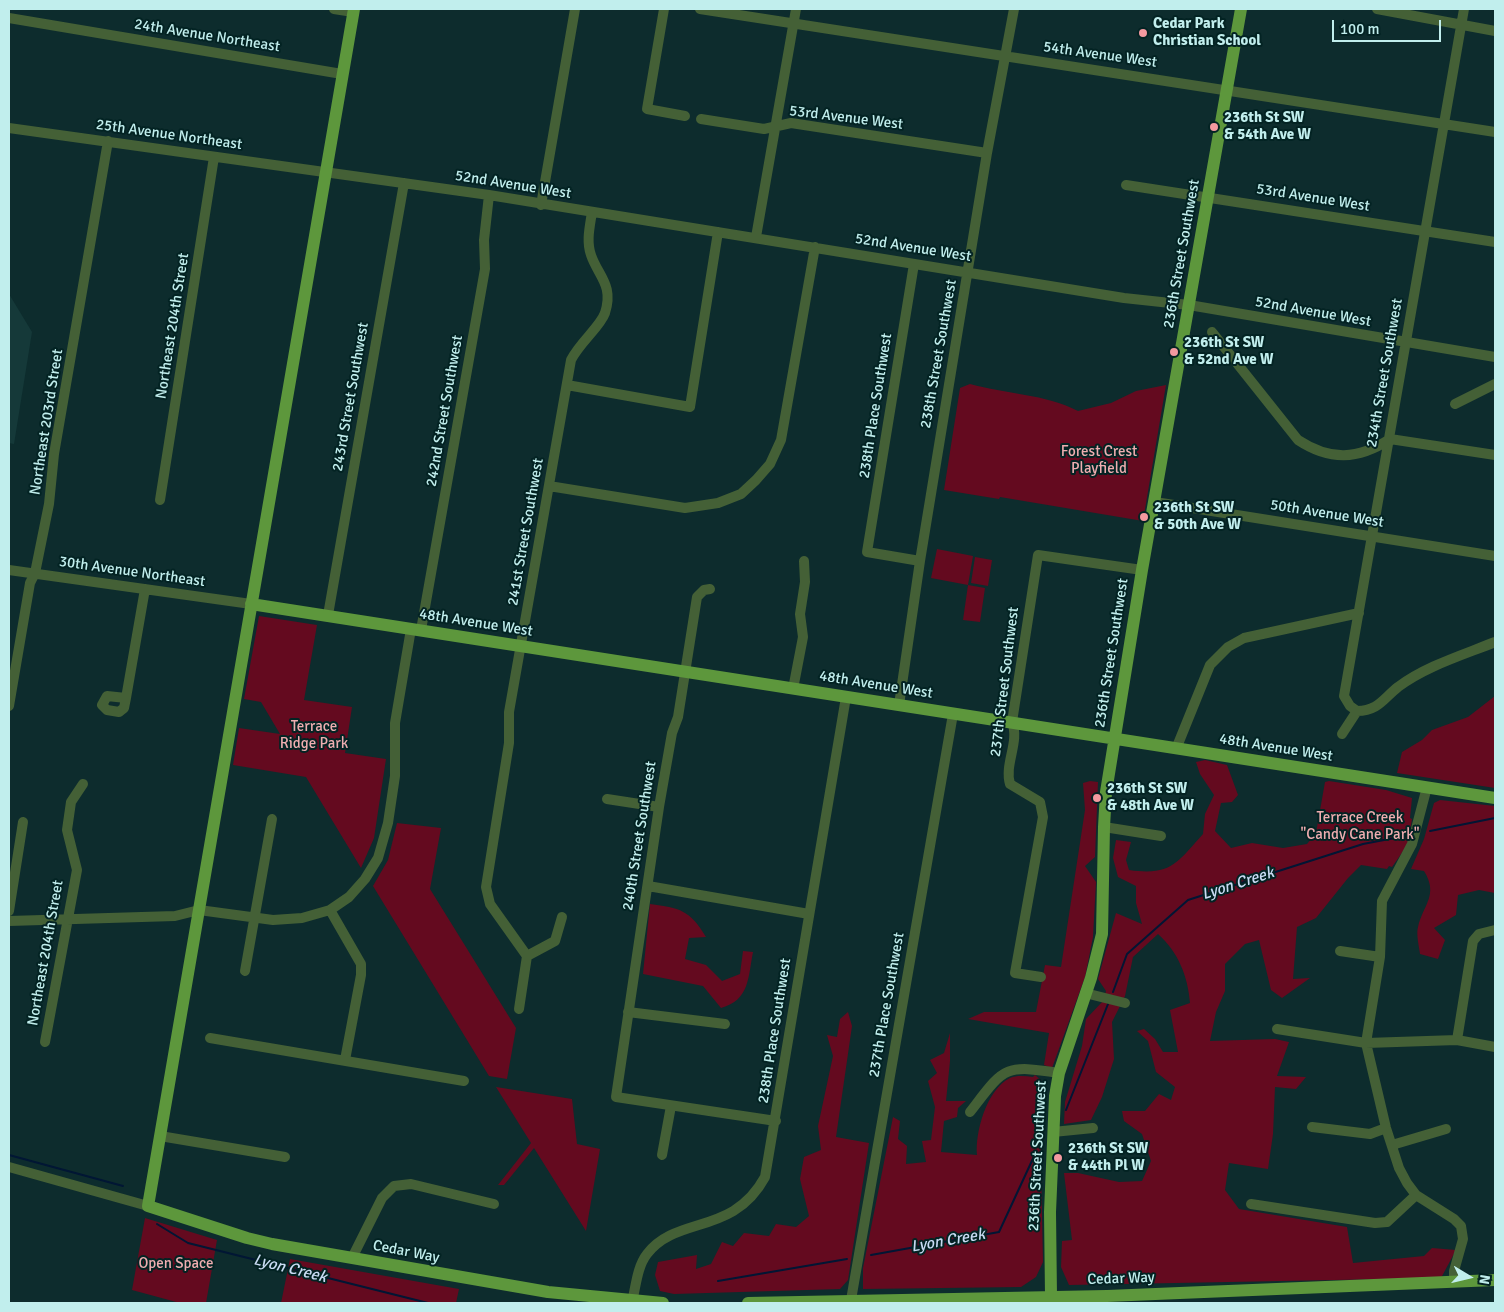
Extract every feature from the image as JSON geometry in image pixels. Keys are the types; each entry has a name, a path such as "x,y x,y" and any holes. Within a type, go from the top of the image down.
{"main road":[{"name":"236th Street Southwest","path":"1051,1300 1052,1132 1059,1073 1102,934 1104,827 1115,738 1142,570 1241,9"},
{"path":"148,1206 353,10"},
{"name":"48th Avenue West","path":"252,604 1495,798"},
{"name":"Cedar Way","path":"148,1206 247,1238 352,1258 548,1292 632,1302 663,1303"},
{"name":"Cedar Way","path":"748,1303 851,1300 1051,1300 1495,1280"}],"street":[{"path":"334,9 353,10"},
{"path":"542,205 575,9"},
{"path":"664,9 647,109 685,116"},
{"name":"54th Avenue West","path":"700,9 1495,132"},
{"path":"756,238 796,9"},
{"name":"238th Street Southwest","path":"900,705 920,561 987,153 1014,9"},
{"path":"1377,9 1495,31"},
{"name":"234th Street Southwest","path":"1357,711 1350,706 1344,696 1464,9"},
{"name":"24th Avenue Northeast","path":"9,18 342,74"},
{"name":"53rd Avenue West","path":"701,119 764,129 791,123 987,153"},
{"name":"25th Avenue Northeast","path":"9,128 325,171"},
{"name":"Northeast 203rd Street","path":"9,706 30,582 35,574 49,504 54,454 108,141"},
{"name":"Northeast 204th Street","path":"160,500 214,157"},
{"name":"52nd Avenue West","path":"325,171 815,247 968,273 1189,306 1495,357"},
{"name":"243rd Street Southwest","path":"328,615 404,183"},
{"name":"53rd Avenue West","path":"1126,185 1495,242"},
{"name":"242nd Street Southwest","path":"330,910 349,897 365,880 382,847 395,776 394,723 416,630 485,269 484,240 489,196"},
{"name":"241st Street Southwest","path":"527,956 490,904 486,887 509,743 508,712 571,360 577,347 601,321 607,303 603,276 591,255 589,246 588,238 592,212"},
{"path":"567,384 690,407 718,232"},
{"path":"549,486 685,508 718,503 741,494 770,464 781,440 815,247"},
{"name":"238th Place Southwest","path":"914,264 867,552 920,561"},
{"path":"1212,332 1298,440 1315,451 1328,455 1359,454 1374,449 1390,438 1495,454"},
{"path":"1455,404 1495,384"},
{"name":"50th Avenue West","path":"1155,502 1495,556"},
{"name":"237th Street Southwest","path":"1040,978 1015,973 1043,817 1040,802 1010,784 1008,776 1016,731 1012,722 1038,554 1142,570"},
{"path":"794,689 802,637 800,614 805,582 804,561"},
{"name":"30th Avenue Northeast","path":"9,570 252,604"},
{"path":"126,698 145,589"},
{"name":"240th Street Southwest","path":"670,1106 616,1097 659,808 672,733 678,717 697,597 704,590 710,589"},
{"path":"1176,749 1210,665 1228,647 1244,638 1359,614"},
{"path":"1342,734 1357,711 1378,708 1397,688 1418,674 1495,642"},
{"name":"238th Place Southwest","path":"632,1302 638,1274 647,1255 663,1240 727,1216 745,1204 757,1192 765,1177 776,1121 846,697"},
{"name":"237th Place Southwest","path":"851,1300 954,714"},
{"name":"Northeast 204th Street","path":"45,1042 77,870 67,830 71,802 83,784"},
{"path":"1427,787 1412,844 1382,900 1380,957 1366,1043 1386,1128 1399,1168 1416,1195 1454,1219 1461,1226 1463,1239 1454,1271 1454,1281"},
{"path":"607,799 659,808"},
{"path":"245,971 272,819"},
{"path":"9,911 23,822"},
{"path":"1104,827 1161,836"},
{"path":"648,886 810,914"},
{"path":"9,921 175,916 198,910 290,920 330,910 361,964 361,975 345,1060"},
{"path":"519,1009 527,956 555,942 562,917"},
{"path":"1457,1040 1473,941 1479,934 1495,930"},
{"path":"1340,951 1380,957"},
{"path":"1085,993 1125,1003"},
{"path":"628,1012 725,1024"},
{"path":"1277,1029 1366,1043 1457,1040 1495,1047"},
{"path":"210,1038 464,1081"},
{"path":"970,1112 997,1077 1005,1071 1026,1067 1059,1073"},
{"path":"662,1155 670,1106 776,1121"},
{"path":"1312,1126 1370,1134 1386,1128"},
{"path":"1052,1132 1093,1128"},
{"path":"1392,1145 1446,1129"},
{"path":"160,1136 285,1157"},
{"path":"9,1167 148,1206"},
{"path":"352,1258 386,1192 394,1186 411,1184 494,1204"},
{"path":"1251,1204 1375,1223 1387,1222 1416,1195"}],"shaded area":[{"path":"9,294 32,332 14,444 9,443"}],"green space":[{"name":"Forest Crest Playfield","path":"970,384 1052,401 1078,411 1111,403 1136,391 1166,385 1143,521 1000,497 999,499 944,490 960,388"},
{"path":"937,549 973,556 968,585 931,578"},
{"path":"975,557 992,560 988,586 971,583"},
{"path":"968,585 985,588 980,622 963,620"},
{"name":"Terrace Ridge Park","path":"259,616 317,625 304,700 352,707 345,753 386,759 374,838 361,868 306,777 233,765 239,728 280,734 261,702 244,699"},
{"name":"Terrace Creek \"Candy Cane Park\"","path":"1495,696 1495,788 1397,773 1402,752 1422,740 1432,730 1468,717"},
{"path":"1205,760 1227,765 1238,795 1232,802 1221,803 1215,831 1231,848 1252,843 1283,848 1307,844 1316,833 1325,782 1329,781 1386,790 1412,798 1410,818 1412,819 1408,844 1392,867 1389,866 1387,869 1361,865 1316,918 1297,927 1293,979 1310,978 1282,998 1271,990 1259,940 1245,944 1225,964 1225,991 1216,1012 1210,1041 1275,1039 1289,1042 1277,1076 1306,1077 1296,1089 1275,1087 1273,1134 1268,1169 1229,1163 1225,1190 1239,1209 1347,1227 1353,1263 1424,1256 1432,1248 1456,1250 1441,1278 1069,1285 1061,1267 1062,1241 1072,1240 1064,1173 1078,1173 1119,1182 1142,1181 1151,1161 1142,1134 1124,1121 1122,1111 1145,1111 1159,1094 1171,1100 1175,1087 1156,1072 1148,1041 1137,1031 1144,1029 1155,1039 1163,1052 1178,1052 1170,1010 1190,1003 1187,983 1181,965 1171,949 1158,934 1133,957 1125,996 1112,1022 1114,1059 1102,1097 1091,1120 1064,1124 1065,1102 1082,1046 1086,1019 1103,1001 1106,991 1098,979 1116,913 1142,924 1136,903 1136,886 1118,877 1113,858 1116,840 1131,842 1126,860 1129,870 1155,871 1164,869 1179,860 1203,834 1205,814 1214,795 1200,774 1196,762"},
{"path":"1090,781 1098,782 1095,857 1085,866 1096,882 1093,937 1085,977 1052,1068 1044,1065 1049,1033 968,1019 984,1012 1036,1012 1045,965 1061,967 1085,810 1083,783"},
{"name":"Terrace Creek \"Candy Cane Park\"","path":"1440,800 1495,806 1495,893 1479,890 1458,895 1456,915 1434,928 1445,940 1438,959 1420,954 1417,930 1429,900 1430,887 1424,871 1411,869 1424,839 1434,803"},
{"path":"397,823 441,828 430,889 516,1028 507,1079 489,1076 373,886 388,860"},
{"path":"650,904 677,909 695,921 706,937 689,938 685,959 706,965 722,981 740,974 743,951 753,952 746,986 738,999 721,1008 703,986 643,974"},
{"path":"848,1012 852,1026 836,1137 869,1143 848,1280 840,1289 674,1294 660,1291 655,1275 658,1262 697,1255 696,1269 711,1264 722,1242 733,1246 744,1233 769,1236 776,1224 796,1227 809,1216 800,1179 804,1157 821,1150 818,1126 833,1056 827,1035 837,1037 840,1019"},
{"path":"950,1033 950,1061 946,1101 966,1101 958,1108 957,1117 944,1121 941,1152 977,1155 980,1124 994,1092 1013,1077 1033,1077 1035,1075 1043,1082 1041,1170 1043,1262 1036,1277 1021,1287 863,1289 863,1268 893,1117 900,1121 898,1139 907,1146 906,1164 926,1162 922,1141 931,1140 935,1107 928,1081 937,1073 930,1060 944,1053"},
{"path":"496,1087 572,1099 577,1144 600,1149 586,1231 534,1148 504,1185 498,1185 531,1143"},
{"name":"Open Space","path":"145,1218 217,1240 206,1303 180,1303 132,1290"},
{"path":"290,1259 459,1289 456,1303 281,1303"}],"waterway":[{"name":"Lyon Creek","path":"1430,831 1495,818"},
{"name":"Lyon Creek","path":"1113,992 1127,954 1188,900 1363,844 1405,836"},
{"name":"Lyon Creek","path":"1066,1110 1108,1004"},
{"name":"Lyon Creek","path":"871,1255 999,1232 1036,1152"},
{"name":"Lyon Creek","path":"9,1155 123,1186"},
{"name":"Lyon Creek","path":"157,1224 188,1243 428,1303"},
{"name":"Lyon Creek","path":"718,1281 847,1259"}],"place":[{"name":"Cedar Park Christian School","path":"1143,33"},
{"name":"236th St SW & 54th Ave W","path":"1214,127"},
{"name":"236th St SW & 52nd Ave W","path":"1174,352"},
{"name":"236th St SW & 50th Ave W","path":"1144,517"},
{"name":"236th St SW & 48th Ave W","path":"1097,798"},
{"name":"236th St SW & 44th Pl W","path":"1058,1158"}]}
